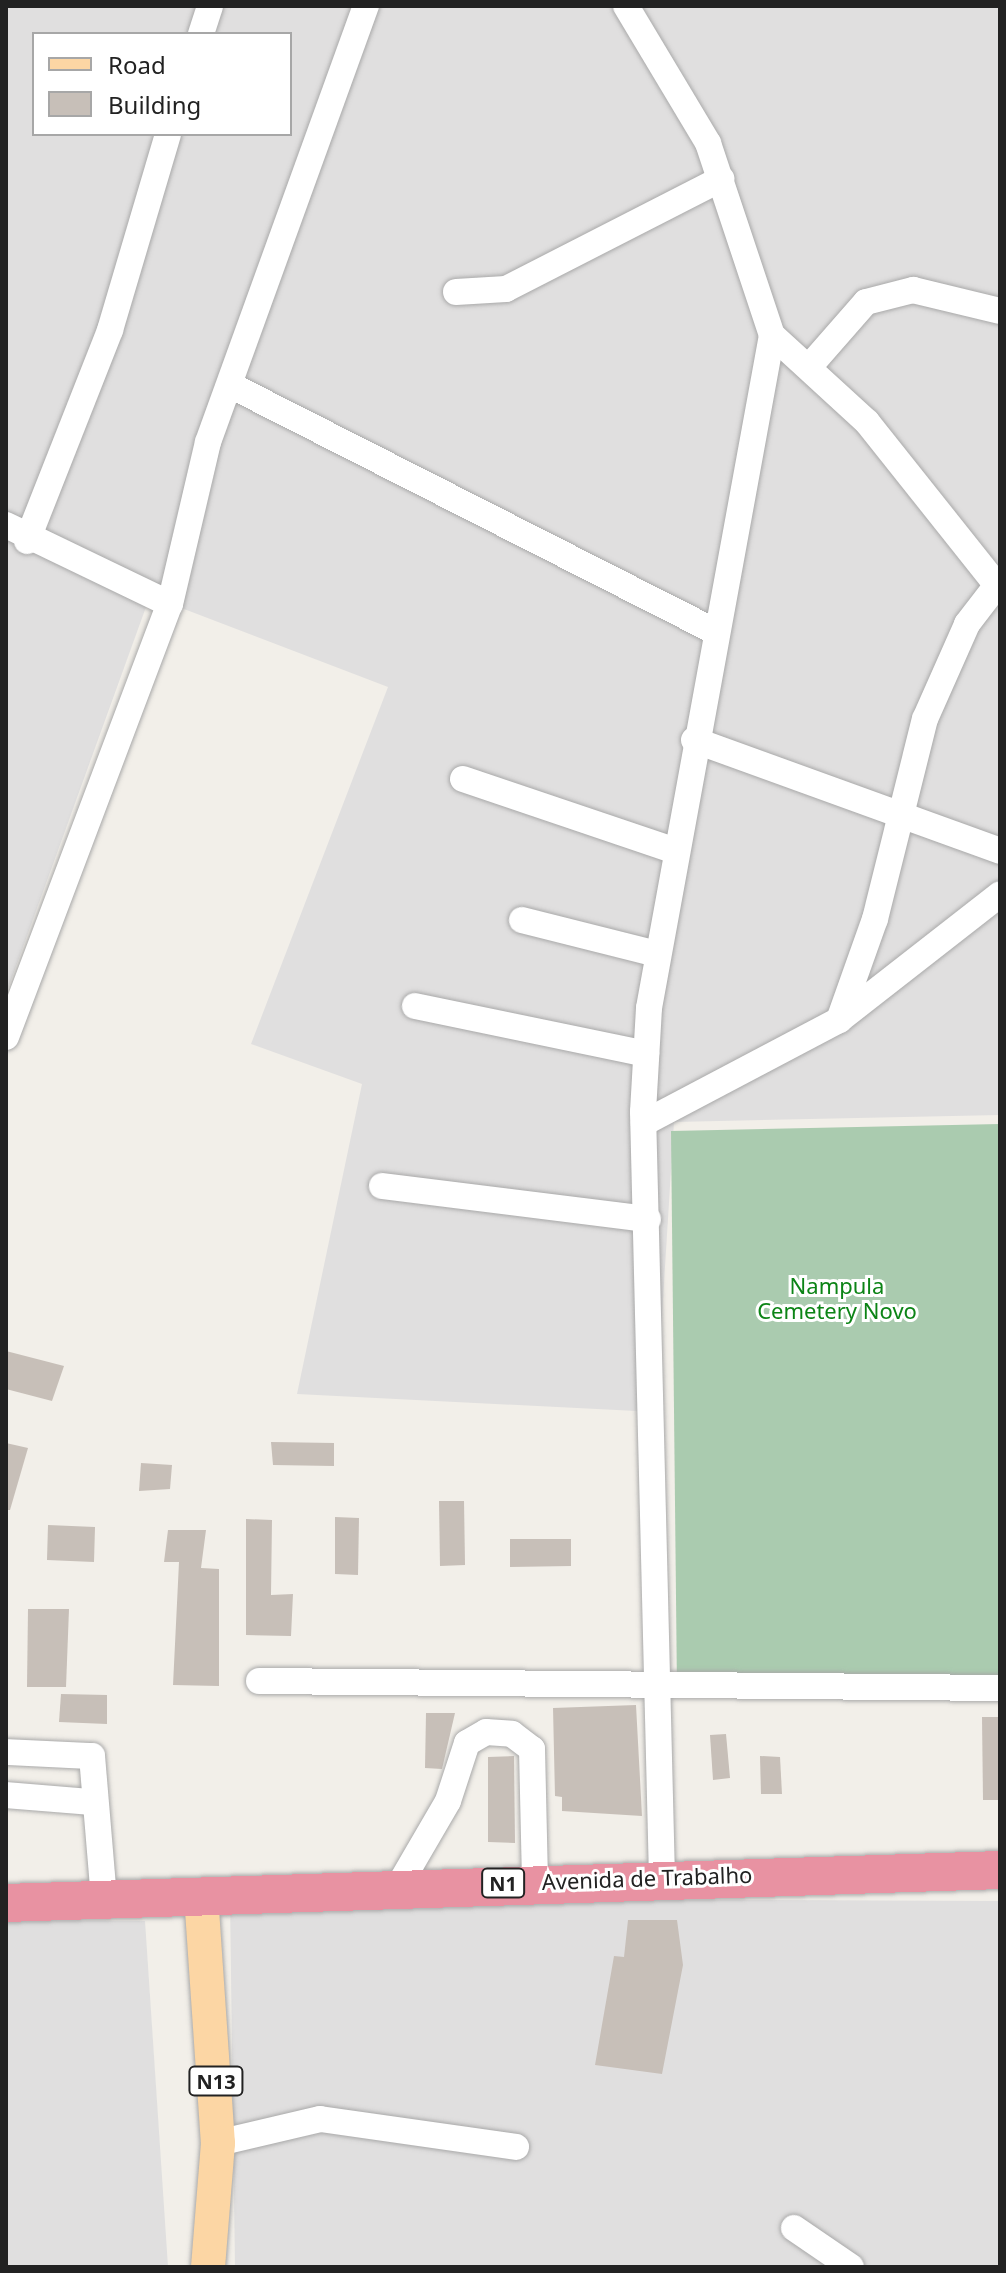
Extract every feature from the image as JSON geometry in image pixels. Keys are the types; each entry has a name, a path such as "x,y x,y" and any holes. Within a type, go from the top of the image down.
{"highway":[{"name":"Avenida de Trabalho","path":"6,1903 662,1877 1000,1870"}],"main road":[{"name":"N13","path":"201,1895 218,2143 208,2267"}],"street":[{"path":"202,32 210,6"},
{"path":"6,1037 170,604 208,442 232,386 366,6"},
{"path":"626,6 676,83 721,179 772,335 673,850 646,1054 644,1123 662,1877"},
{"path":"167,136 110,330 16,533 170,604"},
{"path":"456,292 506,289 721,179"},
{"path":"809,367 866,302 913,290 1000,311"},
{"path":"772,335 867,422 999,587 945,665 925,719 904,816 839,1020"},
{"path":"232,386 716,632"},
{"path":"694,740 1000,851"},
{"path":"463,779 673,850"},
{"path":"644,1123 839,1020 1000,894"},
{"path":"522,920 657,954"},
{"path":"415,1006 646,1054"},
{"path":"382,1186 648,1219"},
{"path":"259,1681 657,1681 1000,1688"},
{"path":"398,1887 448,1801 467,1743 486,1732 512,1734 532,1749 535,1882"},
{"path":"6,1752 92,1756 92,1802 104,1899"},
{"path":"6,1795 92,1802"},
{"path":"218,2143 320,2119 516,2147"},
{"path":"794,2228 851,2267"}],"shaded area":[{"path":"6,6 1000,6 1000,1115 674,1122 656,1412 297,1394 362,1084 251,1044 388,687 150,596 6,994"},
{"path":"230,1898 1000,1901 1000,2267 235,2267"},
{"path":"6,1920 145,1921 168,2267 6,2267"}],"green space":[{"name":"Nampula Cemetery Novo","path":"1000,1124 1000,1682 677,1690 671,1131"}],"building":[{"path":"6,1351 64,1366 52,1401 6,1389"},
{"path":"271,1442 334,1443 334,1466 273,1465"},
{"path":"6,1443 28,1448 10,1510 6,1510"},
{"path":"141,1463 172,1465 170,1489 139,1491"},
{"path":"439,1501 464,1501 465,1565 440,1566"},
{"path":"335,1517 359,1518 358,1575 335,1574"},
{"path":"246,1519 272,1520 271,1595 293,1594 291,1636 246,1635"},
{"path":"48,1525 95,1527 94,1562 47,1560"},
{"path":"168,1530 206,1530 201,1568 219,1569 219,1686 173,1685 179,1562 164,1562"},
{"path":"510,1539 571,1539 571,1566 510,1567"},
{"path":"28,1609 69,1609 66,1687 27,1687"},
{"path":"61,1694 107,1695 107,1724 59,1722"},
{"path":"636,1705 642,1816 562,1811 562,1797 555,1796 553,1708"},
{"path":"426,1713 455,1713 442,1769 425,1768"},
{"path":"982,1717 1000,1717 1000,1800 983,1800"},
{"path":"726,1734 730,1778 713,1780 710,1735"},
{"path":"514,1756 515,1843 488,1842 488,1757"},
{"path":"760,1756 780,1757 782,1794 761,1794"},
{"path":"628,1920 677,1920 683,1965 662,2074 595,2065 614,1956 624,1957"}]}
